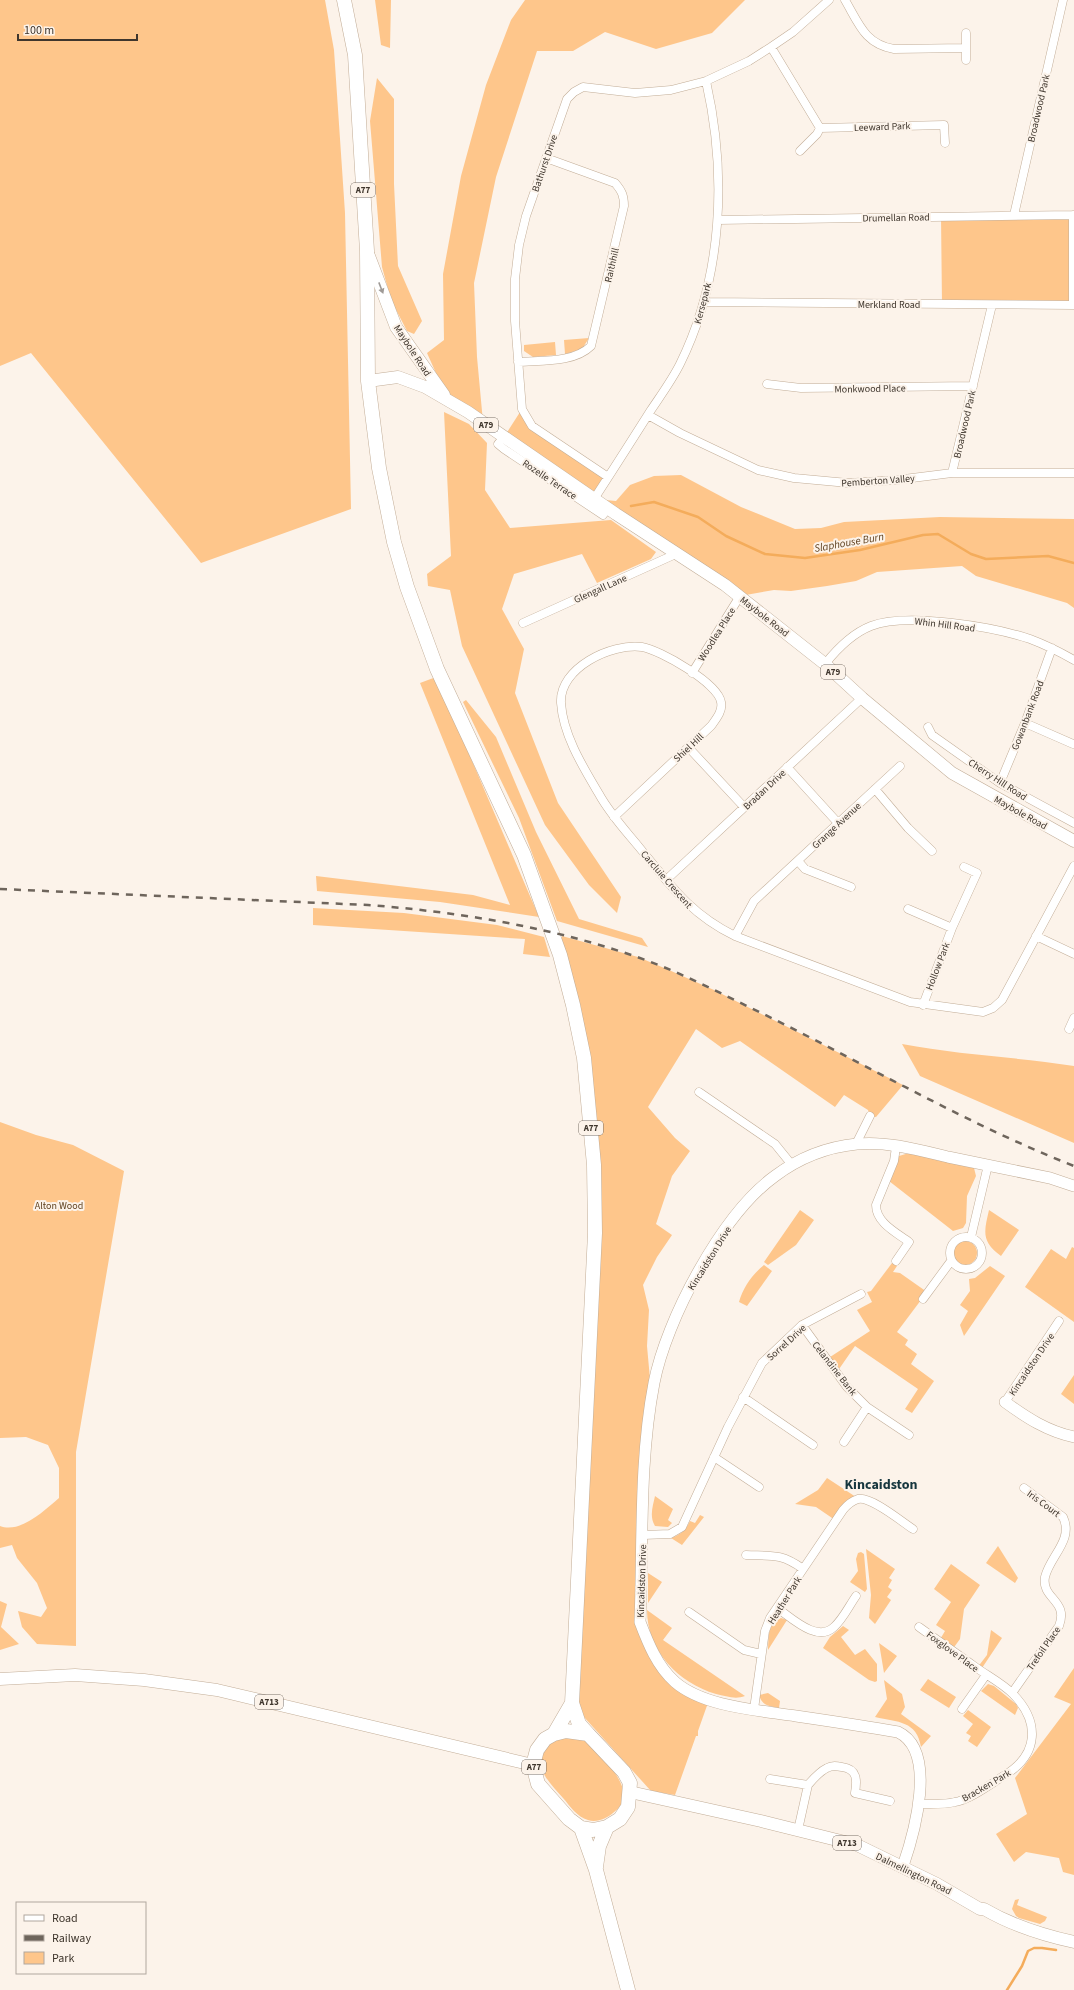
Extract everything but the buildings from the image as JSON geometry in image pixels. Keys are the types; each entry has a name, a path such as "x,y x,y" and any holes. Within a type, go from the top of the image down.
{"highway":[{"name":"A77","path":"344,0 355,55 367,251 368,381 378,468 394,542 407,587 437,669 524,854 539,894 560,955 573,1004 584,1058 594,1165 595,1233 572,1703 579,1724 624,1772 630,1782 628,1807 620,1820 607,1827"},
{"name":"A77","path":"572,1703 554,1734 545,1739 537,1750 533,1765 538,1784 569,1819 581,1828"},
{"path":"554,1734 566,1731 588,1734"},
{"path":"607,1827 593,1830 581,1828 596,1870 628,1990"},
{"path":"596,1870 599,1846 607,1827"}],"main road":[{"name":"Maybole Road","path":"367,251 396,327 448,400"},
{"name":"Maybole Road","path":"368,381 398,377 425,387 448,400 740,596 825,664 862,698 952,773 1074,841"},
{"name":"A713","path":"0,1679 75,1675 144,1680 217,1690 533,1765"},
{"name":"Dalmellington Road","path":"630,1792 798,1830 856,1845 903,1866 949,1890 980,1909 984,1909 1021,1927 1048,1936 1074,1942"}],"street":[{"name":"Bathurst Drive","path":"608,477 532,426 522,409 518,362 515,279 518,245 526,216 567,100 574,92 583,87 635,93 670,90 706,81 749,60 771,47 793,32 829,0"},
{"path":"845,0 866,34 874,43 883,47 894,49 966,48"},
{"name":"Broadwood Park","path":"1014,215 1063,0"},
{"path":"966,33 966,60"},
{"path":"771,47 820,128 817,134 800,151"},
{"name":"Kersepark","path":"594,499 680,366 704,302 718,220 718,167 714,115 706,81"},
{"name":"Leeward Park","path":"820,128 944,122 945,142"},
{"name":"Raithhill","path":"518,362 574,357 584,352 591,346 624,206 624,197 621,189 615,183 546,158"},
{"path":"1073,215 1074,305"},
{"name":"Drumellan Road","path":"718,220 1073,215"},
{"name":"Merkland Road","path":"704,302 1074,305"},
{"name":"Broadwood Park","path":"952,473 992,304"},
{"name":"Monkwood Place","path":"767,384 809,388 973,386"},
{"name":"Pemberton Valley","path":"648,415 758,470 794,478 848,483 896,480 952,473 1074,473"},
{"name":"Rozelle Terrace","path":"504,437 498,444 603,515 608,508"},
{"name":"Glengall Lane","path":"523,623 678,553"},
{"name":"Woodlea Place","path":"692,673 740,596"},
{"name":"Whin Hill Road","path":"825,664 834,652 853,636 871,626 887,621 911,620 952,623 1028,639 1052,648 1074,660"},
{"name":"Carcluie Crescent","path":"692,673 666,655 653,649 640,647 622,648 585,663 573,672 564,686 561,702 569,735 582,764 603,801 614,817 666,880 697,914 714,926 735,936 910,1002 922,1005 983,1012 993,1008 1002,1000 1074,866"},
{"name":"Gowanbank Road","path":"1000,783 1025,723 1052,648"},
{"name":"Shiel Hill","path":"614,817 688,747 720,713 722,703 714,688 692,673"},
{"name":"Bradan Drive","path":"666,880 862,698"},
{"path":"1025,723 1074,744"},
{"name":"Cherry Hill Road","path":"928,727 932,735 1000,783 1074,823"},
{"path":"688,747 744,807"},
{"name":"Grange Avenue","path":"735,936 754,901 900,766"},
{"path":"787,767 838,823"},
{"path":"875,789 908,828 932,851"},
{"path":"798,861 805,869 851,887"},
{"name":"Hollow Park","path":"922,1005 952,928 976,873 964,867"},
{"path":"908,909 952,928"},
{"path":"1036,936 1074,954"},
{"path":"1069,1029 1074,1018"},
{"path":"699,1092 775,1144 792,1165"},
{"path":"856,1144 870,1116"},
{"name":"Kincaidston Drive","path":"903,1866 913,1835 918,1804 919,1766 915,1749 904,1735 898,1732 754,1709 709,1700 691,1692 675,1682 654,1656 640,1622 645,1474 654,1382 663,1348 679,1309 697,1275 723,1234 758,1191 774,1177 792,1165 815,1154 839,1146 856,1144 896,1147 1050,1178 1074,1186"},
{"path":"896,1147 894,1161 878,1199 876,1209 883,1223 909,1242 896,1261"},
{"path":"971,1237 988,1165"},
{"path":"961,1237 971,1237 981,1247 982,1257 977,1265 972,1268 963,1269 951,1261 949,1252 953,1243 961,1237"},
{"path":"923,1299 951,1261"},
{"name":"Sorrel Drive","path":"643,1535 670,1534 682,1527 743,1397 762,1363 802,1325 861,1294"},
{"name":"Kincaidston Drive","path":"1059,1321 1005,1402 1030,1420 1048,1429 1074,1437"},
{"name":"Celandine Bank","path":"802,1325 847,1387 867,1407 909,1435"},
{"path":"743,1397 813,1445"},
{"path":"844,1442 867,1407"},
{"path":"714,1457 759,1487"},
{"name":"Iris Court","path":"1024,1488 1064,1517"},
{"name":"Heather Park","path":"754,1709 765,1630 770,1618 843,1510 850,1503 859,1499 869,1500 913,1529"},
{"name":"Trefoil Place","path":"1012,1693 1062,1620 1061,1609 1046,1589 1045,1579 1047,1570 1067,1541 1070,1532 1068,1523 1064,1517"},
{"path":"746,1554 780,1556 792,1561 803,1569"},
{"path":"777,1608 814,1632 827,1632 834,1627 856,1596"},
{"path":"688,1612 744,1650 761,1654"},
{"name":"Foxglove Place","path":"919,1627 1012,1693"},
{"name":"Foxglove Place","path":"962,1709 986,1675"},
{"name":"Bracken Park","path":"918,1804 960,1801 1019,1766 1030,1748 1032,1736 1027,1712 1012,1693"},
{"path":"798,1830 808,1785 828,1767 834,1766 853,1771 856,1775 857,1781 855,1793 890,1800"},
{"path":"770,1778 808,1785"}],"green space":[{"path":"0,0 325,0 334,50 345,213 351,509 201,563 31,353 0,366"},
{"path":"375,0 391,0 390,48 381,45"},
{"path":"525,0 745,0 712,33 656,49 605,32 573,51 537,51 496,177 474,283 477,357 483,422 448,400 427,353 444,340 443,274 461,176 486,85 511,20"},
{"path":"377,78 394,99 394,184 398,266 422,321 414,334 407,331 391,300 382,267 370,121"},
{"path":"1073,215 1073,305 942,304 941,216"},
{"path":"589,338 582,349 565,354 564,340"},
{"path":"555,342 556,355 533,357 524,351 524,345"},
{"path":"522,409 532,426 608,477 595,499 616,501 630,485 654,476 681,475 741,507 795,529 821,528 844,522 940,517 1074,519 1074,608 1067,603 976,576 962,566 877,572 856,581 791,591 774,590 740,596 678,553 616,514 504,437"},
{"path":"444,412 469,424 487,443 485,490 510,528 611,520 656,552 651,559 597,583 582,554 514,574 502,609 524,649 515,693 558,803 621,897 617,913 589,885 545,825 462,646 450,590 428,586 427,574 451,556"},
{"path":"436,677 539,917 440,902 317,891 316,876 473,895 510,905 420,683"},
{"path":"466,700 496,737 536,832 579,919 642,938 648,947 557,921 519,818 463,702"},
{"path":"313,908 404,913 497,925 544,937 550,957 523,954 525,939 313,925"},
{"path":"562,936 638,957 669,970 714,990 903,1085 876,1117 870,1116 868,1110 844,1095 835,1107 740,1041 722,1048 696,1029 648,1107 675,1138 690,1151 672,1176 656,1224 672,1235 657,1257 643,1285 649,1310 647,1346 652,1401 640,1622 663,1669 709,1700 698,1731 698,1736 696,1736 675,1795 651,1791 583,1716 576,1718 595,1233 588,1096 560,955"},
{"path":"902,1044 945,1051 1074,1066 1074,1143 920,1076"},
{"name":"Alton Wood","path":"0,1122 36,1135 73,1145 124,1171 76,1452 76,1646 37,1644 22,1627 18,1611 41,1617 47,1608 37,1583 17,1558 12,1545 0,1548 0,1526 8,1528 24,1524 32,1520 59,1498 59,1468 48,1445 26,1437 0,1438"},
{"path":"909,1153 974,1168 976,1176 967,1196 966,1223 963,1228 953,1231 889,1181 899,1156"},
{"path":"800,1210 814,1220 796,1245 768,1265 764,1262"},
{"path":"989,1210 1019,1230 1001,1256 990,1246 987,1241 985,1230"},
{"path":"965,1241 970,1242 976,1248 976,1258 970,1264 965,1265 960,1264 954,1258 953,1253 954,1248 960,1242"},
{"path":"1072,1247 1074,1248 1074,1322 1025,1287 1051,1249 1066,1259"},
{"path":"892,1263 897,1266 893,1272 900,1273 927,1292 897,1332 908,1340 905,1345 917,1354 911,1364 934,1381 912,1413 905,1409 918,1389 855,1346 837,1372 827,1359 870,1331 857,1310 872,1302 867,1292 871,1291"},
{"path":"764,1265 772,1271 747,1306 739,1302 749,1281"},
{"path":"990,1266 1005,1276 964,1336 960,1325 968,1311 960,1305 970,1291 969,1279 975,1278"},
{"path":"1074,1375 1074,1404 1061,1394"},
{"path":"827,1478 859,1499 835,1520 816,1507 795,1504 818,1490"},
{"path":"655,1496 673,1509 668,1520 672,1523 668,1527 655,1526 653,1522 652,1511"},
{"path":"700,1515 704,1517 682,1545 671,1538 682,1532 690,1521 695,1523"},
{"path":"998,1546 1018,1578 1015,1583 986,1563"},
{"path":"866,1549 895,1569 889,1578 892,1580 888,1587 892,1590 887,1597 891,1600 875,1624 869,1618 871,1595"},
{"path":"861,1552 864,1554 867,1589 865,1592 850,1582 858,1571 856,1559 858,1553"},
{"path":"951,1564 980,1585 964,1609 960,1639 952,1650 939,1641 945,1631 936,1625 951,1602 934,1589"},
{"path":"648,1573 662,1582 648,1603"},
{"path":"0,1601 7,1604 1,1627 19,1644 0,1650"},
{"path":"647,1610 672,1628 663,1640 745,1696 734,1698 716,1694 689,1682 677,1673 667,1663 652,1638 648,1625"},
{"path":"781,1618 787,1620 768,1650 771,1627"},
{"path":"843,1626 849,1630 841,1637 855,1655 865,1649 877,1664 877,1681 875,1682 869,1680 823,1648 830,1637"},
{"path":"991,1630 1002,1638 980,1671 977,1668 987,1655"},
{"path":"879,1643 897,1656 884,1673"},
{"path":"1074,1668 1074,1875 1063,1872 1059,1858 1026,1852 1014,1862 996,1834 1027,1814 1015,1778 1071,1704 1054,1697"},
{"path":"928,1679 956,1697 949,1708 920,1690"},
{"path":"884,1680 902,1694 905,1707 901,1714 931,1736 921,1747 919,1738 911,1727 899,1722 875,1717 887,1699"},
{"path":"988,1684 994,1686 1016,1704 1018,1708 1015,1715 981,1691"},
{"path":"768,1693 780,1701 779,1708 767,1705 760,1699 759,1695"},
{"path":"968,1710 991,1727 977,1747 968,1741 971,1736 966,1733 973,1724 963,1716"},
{"path":"562,1736 581,1738 588,1741 616,1774 623,1790 623,1798 620,1806 608,1817 595,1821 584,1819 574,1811 555,1790 544,1774 541,1766 541,1758 544,1751 551,1743"},
{"path":"1019,1899 1017,1905 1047,1917 1045,1921 1040,1924 1016,1916 1012,1909 1015,1900"}],"waterway":[{"name":"Slaphouse Burn","path":"631,506 654,502 698,517 726,536 765,554 805,558 860,550 923,535 938,534 971,554 986,559 1048,556 1074,563"},
{"path":"1007,1990 1022,1966 1028,1951 1034,1948 1056,1950"}],"railway":[{"path":"0,889 368,905 436,912 504,922 571,937 637,957 693,980 789,1027 950,1110 1032,1149 1074,1166"}],"district":[{"name":"Kincaidston","path":"881,1484"}]}
